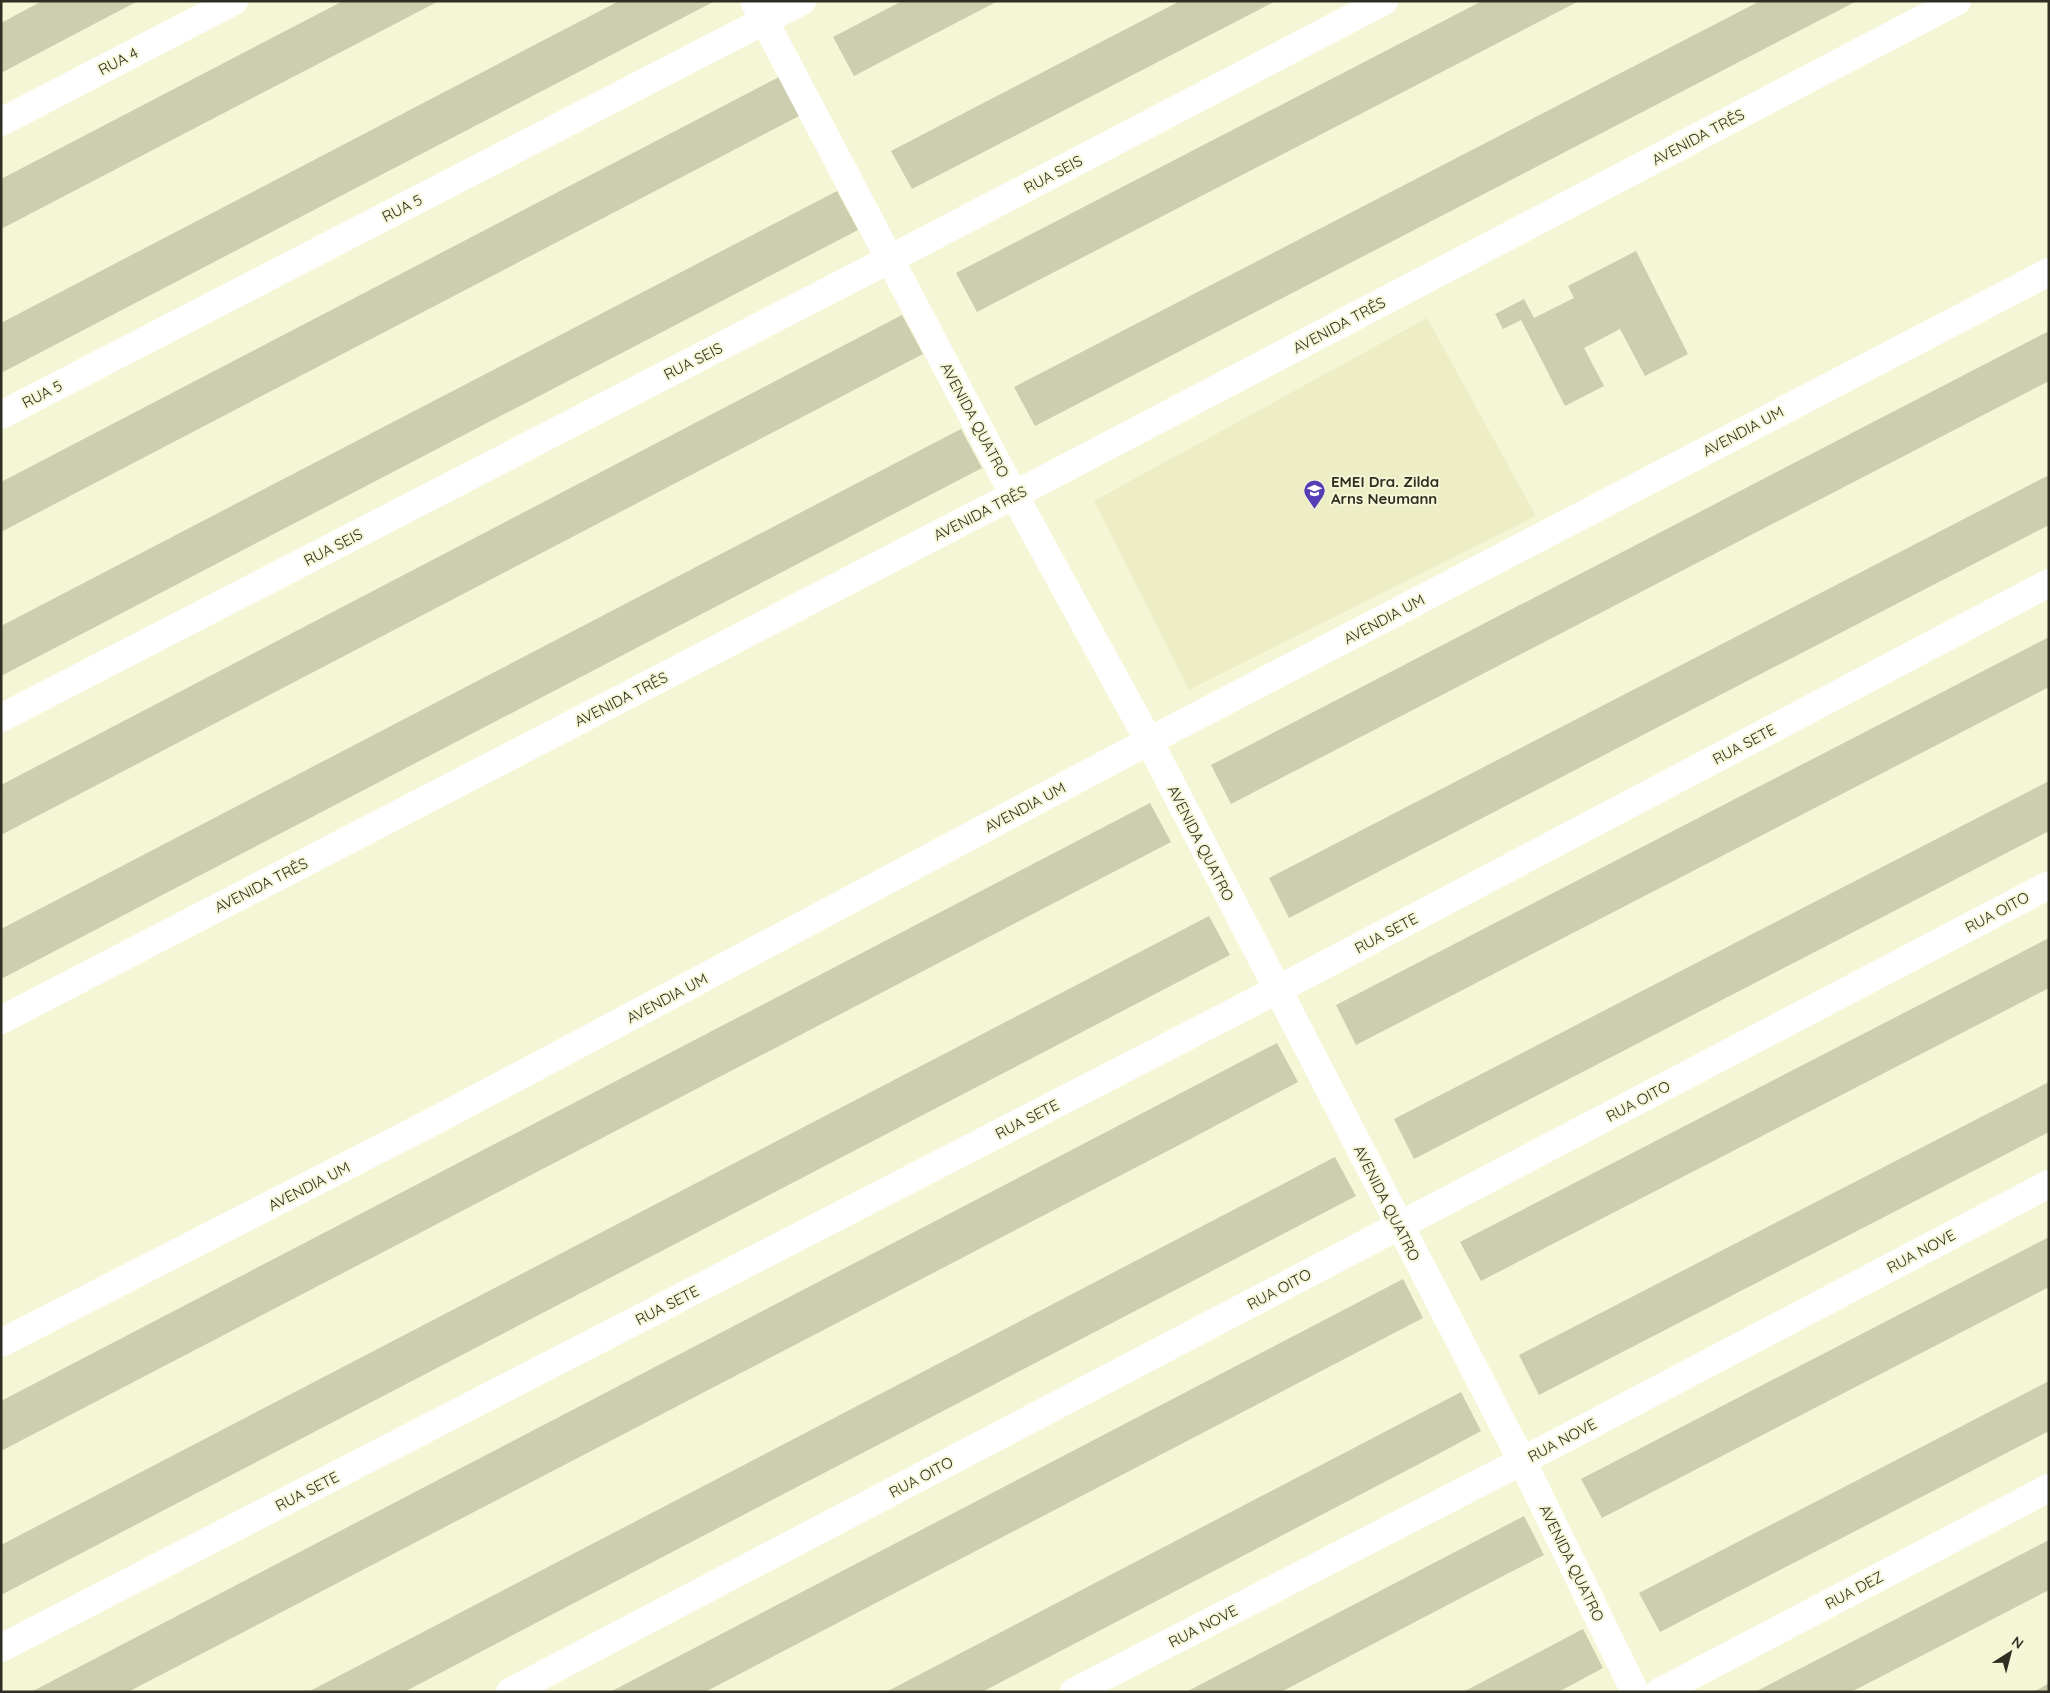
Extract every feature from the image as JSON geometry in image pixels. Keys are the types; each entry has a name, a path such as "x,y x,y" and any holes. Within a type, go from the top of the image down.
{"street":[{"name":"RUA 4","path":"1,122 234,1"},
{"name":"RUA 5","path":"1,415 759,11 802,1"},
{"name":"RUA SEIS","path":"1,718 890,259 1384,1"},
{"name":"AVENIDA TRÊS","path":"1,1020 1014,495 1957,1"},
{"name":"AVENIDA QUATRO","path":"759,11 1014,495 1149,742 1398,1226 1522,1461 1634,1692"},
{"name":"AVENDIA UM","path":"1,1343 438,1119 1149,742 2049,272"},
{"name":"RUA SETE","path":"1,1648 1277,990 2049,583"},
{"name":"RUA OITO","path":"510,1692 2049,885"},
{"name":"RUA NOVE","path":"1074,1692 1522,1461 2049,1184"},
{"name":"RUA DEZ","path":"1660,1692 2049,1488"}],"shaded area":[{"name":"EMEI Dra. Zilda Arns Neumann","path":"1427,318 1536,516 1189,690 1094,501"}],"building":[{"path":"42,1 138,1 1,73 1,23"},
{"path":"343,1 439,1 1,229 1,179"},
{"path":"619,1 715,1 1,373 1,323"},
{"path":"902,1 998,1 854,76 833,37"},
{"path":"1180,1 1276,1 912,189 891,151"},
{"path":"1482,1 1579,1 977,312 956,273"},
{"path":"1760,1 1857,1 1035,426 1014,387"},
{"path":"779,77 799,116 1,532 1,482"},
{"path":"837,191 858,230 1,676 1,626"},
{"path":"1636,251 1688,354 1645,376 1620,329 1584,348 1604,386 1565,406 1521,320 1503,329 1495,314 1524,299 1534,318 1574,298 1568,286"},
{"path":"902,315 923,354 1,835 1,785"},
{"path":"2049,331 2049,381 1231,804 1211,765"},
{"path":"961,429 982,468 1,979 1,929"},
{"path":"2049,475 2049,525 1289,918 1269,878"},
{"path":"2049,637 2049,687 1356,1045 1336,1005"},
{"path":"2049,781 2049,831 1414,1159 1394,1119"},
{"path":"1150,803 1171,842 1,1451 1,1401"},
{"path":"1209,916 1230,955 1,1595 1,1545"},
{"path":"2049,938 2049,988 1481,1281 1460,1242"},
{"path":"1277,1043 1298,1082 1181,1144 128,1692 31,1692"},
{"path":"2049,1082 2049,1132 1539,1395 1519,1355"},
{"path":"1335,1157 1356,1196 404,1692 308,1692"},
{"path":"2049,1237 2049,1287 1602,1518 1581,1479"},
{"path":"1403,1279 1423,1318 1189,1440 705,1692 610,1692"},
{"path":"2049,1381 2049,1431 1660,1632 1639,1593"},
{"path":"1461,1392 1481,1431 982,1692 886,1692"},
{"path":"1524,1516 1544,1555 1281,1692 1186,1692"},
{"path":"2049,1540 2049,1590 1962,1635 1851,1692 1755,1692"},
{"path":"1583,1629 1603,1668 1564,1689 1558,1692 1463,1692"},
{"path":"2049,1683 2049,1692 2032,1692 2039,1689"}],"place":[{"name":"EMEI Dra. Zilda Arns Neumann","path":"1315,509"}]}
